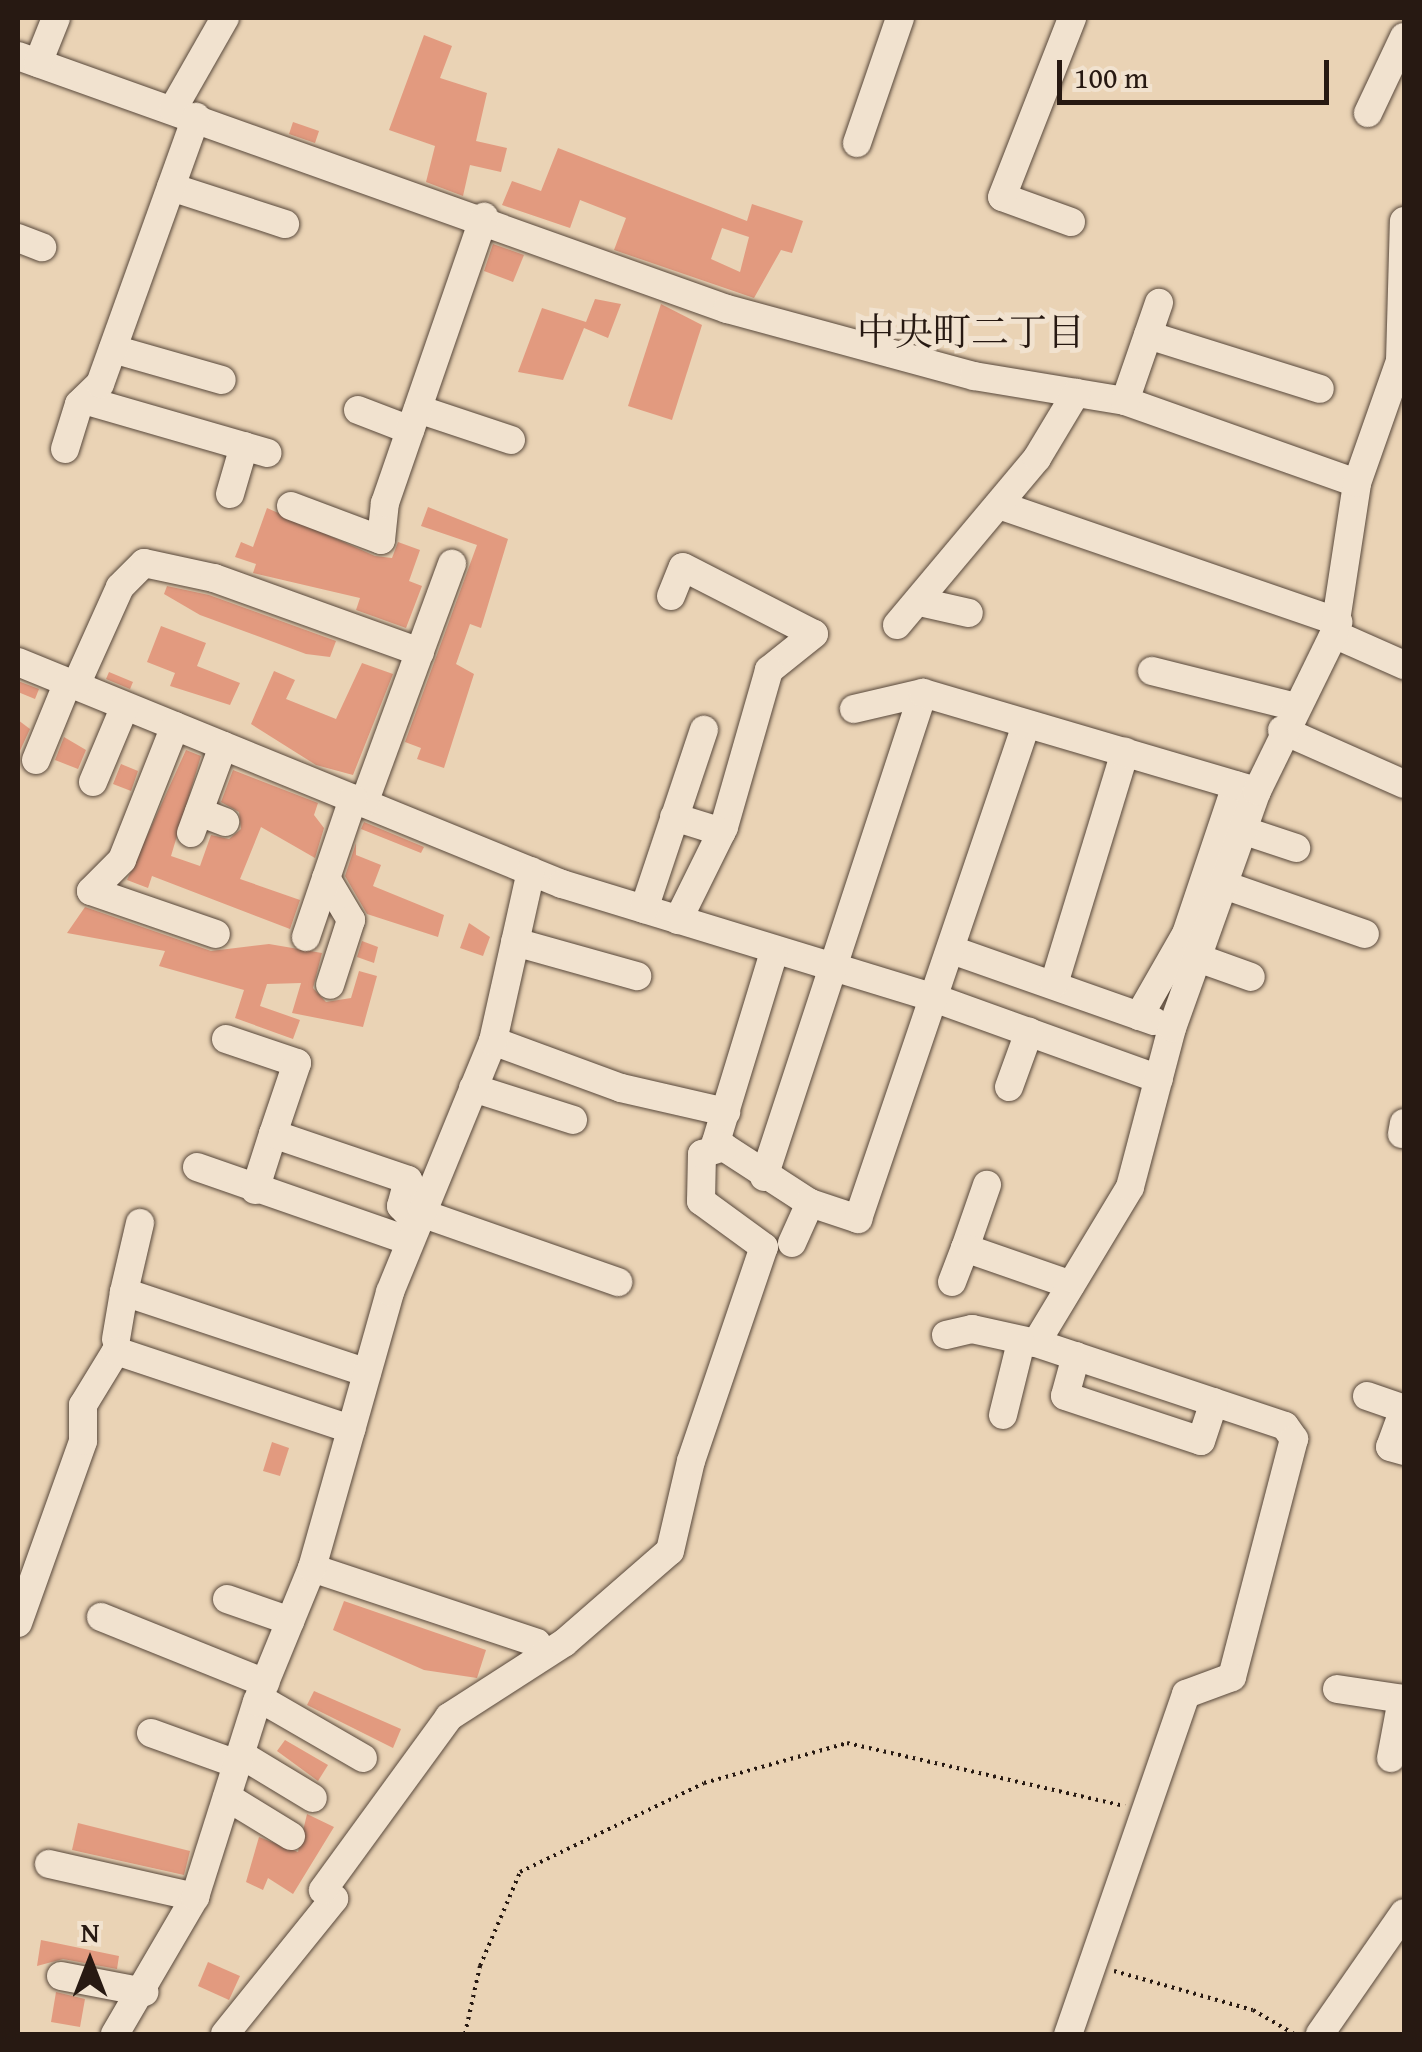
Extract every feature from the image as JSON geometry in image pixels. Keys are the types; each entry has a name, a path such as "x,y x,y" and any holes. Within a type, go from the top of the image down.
{"street":[{"path":"56,18 28,59 484,218 727,309 974,376 1124,402 1357,483"},
{"path":"66,449 84,400 113,348 171,187 185,113 225,18"},
{"path":"856,143 900,18"},
{"path":"1071,222 1002,196 1072,18"},
{"path":"1368,113 1404,37"},
{"path":"171,187 285,224"},
{"path":"291,506 381,540 414,420 484,218"},
{"path":"1139,1016 1186,934 1247,788 1336,628 1357,483 1400,361 1404,221"},
{"path":"1124,402 1160,302"},
{"path":"1148,335 1320,389"},
{"path":"113,348 222,380"},
{"path":"897,624 920,602 931,575 961,556 1076,393"},
{"path":"84,400 256,449 230,494"},
{"path":"358,410 511,440"},
{"path":"999,505 1336,628 1404,665"},
{"path":"36,760 120,587 144,564 214,578 420,652"},
{"path":"306,937 452,564"},
{"path":"670,596 682,567 814,634 769,670 722,832 678,920"},
{"path":"920,602 969,613"},
{"path":"18,662 531,872 830,970 934,998 1159,1080"},
{"path":"1152,672 1287,718 1404,784"},
{"path":"854,709 923,692 1247,788"},
{"path":"764,1177 923,692"},
{"path":"93,782 125,706"},
{"path":"774,952 716,1142 764,1177 810,1202 858,1218 1026,725"},
{"path":"175,726 122,860 91,890 216,934"},
{"path":"644,909 704,730"},
{"path":"205,823 223,746"},
{"path":"1054,984 1124,752"},
{"path":"1003,1415 1028,1342 1071,1284 1130,1187 1172,1028 1245,830 1247,788"},
{"path":"674,817 722,832"},
{"path":"1245,830 1296,848"},
{"path":"115,2034 144,1992 195,1897 262,1690 312,1568 367,1373 416,1226 492,1041 531,872"},
{"path":"326,878 351,920 330,985"},
{"path":"1227,886 1365,934"},
{"path":"515,942 637,976"},
{"path":"952,950 1172,1028"},
{"path":"1198,958 1251,977"},
{"path":"1008,1087 1029,1032"},
{"path":"226,1039 297,1063 255,1190"},
{"path":"492,1041 621,1088 726,1112"},
{"path":"473,1088 573,1120"},
{"path":"273,1134 408,1180 400,1206 416,1226"},
{"path":"224,2034 334,1899 323,1890 449,1717 564,1644 670,1552 764,1247 701,1201 702,1154 724,1147"},
{"path":"198,1166 255,1190 416,1226 618,1282"},
{"path":"952,1282 988,1185"},
{"path":"792,1243 810,1202"},
{"path":"116,1339 140,1223"},
{"path":"965,1248 1071,1284"},
{"path":"124,1292 367,1373"},
{"path":"946,1336 972,1329 1076,1356 1285,1426 1294,1439 1232,1677 1186,1694 1068,2034"},
{"path":"18,1624 83,1441 83,1405 116,1351 352,1429"},
{"path":"1076,1356 1064,1396 1201,1441 1214,1402"},
{"path":"1367,1396 1404,1409 1390,1447 1404,1452"},
{"path":"312,1568 538,1643"},
{"path":"227,1599 290,1621"},
{"path":"101,1618 262,1690 362,1758"},
{"path":"1336,1690 1404,1699 1391,1758"},
{"path":"150,1733 239,1759 313,1798"},
{"path":"226,1797 291,1836"},
{"path":"49,1864 195,1897"},
{"path":"1320,2034 1404,1913"},
{"path":"61,1976 144,1992"}],"path":[{"path":"465,2034 480,1966 520,1872 704,1783 848,1743 1144,1810"},
{"path":"1090,1964 1253,2010 1294,2034"}],"building":[{"path":"424,35 452,46 440,78 487,93 476,141 507,148 501,172 470,165 463,196 426,182 435,146 389,130"},
{"path":"293,122 319,131 315,143 289,134"},
{"path":"558,148 747,221 752,204 803,221 792,253 781,250 754,298 614,250 626,218 580,200 570,228 502,205 512,181 541,191","holes":["722,228 749,237 740,272 711,259"]},
{"path":"493,244 524,255 513,282 484,271"},
{"path":"595,299 621,304 608,338 584,328 563,380 518,372 542,308 586,322"},
{"path":"661,304 702,325 672,420 628,406"},
{"path":"428,507 508,539 481,628 470,624 456,664 474,674 444,768 417,759 421,748 405,742 477,545 421,526"},
{"path":"267,508 375,556 392,558 398,542 420,550 409,581 422,586 406,628 356,610 360,598 253,573 256,564 235,557 241,542 253,547"},
{"path":"167,586 209,595 336,641 330,657 306,654 200,615 164,594"},
{"path":"161,626 206,643 197,666 240,683 230,705 170,686 175,673 147,662"},
{"path":"362,663 393,674 353,775 316,765 251,724 274,671 295,680 286,699 336,719"},
{"path":"109,672 133,682 130,689 106,679"},
{"path":"18,681 39,689 35,699 18,692"},
{"path":"18,720 30,729 18,755"},
{"path":"64,737 86,750 78,769 55,760"},
{"path":"186,750 201,756 171,856 200,866 211,835 229,839 241,829 239,812 221,802 233,770 318,803 314,815 324,828 315,858 261,827 240,879 300,900 290,929 152,876 148,888 127,880"},
{"path":"121,764 138,771 131,791 113,784"},
{"path":"364,822 424,847 421,853 361,829"},
{"path":"356,843 356,855 381,865 373,886 444,915 438,937 367,914 345,876"},
{"path":"85,907 211,951 269,944 322,953 313,988 326,1002 351,998 359,971 377,976 363,1027 292,1013 301,983 267,984 260,1006 300,1020 293,1039 235,1018 244,990 159,966 165,951 67,933"},
{"path":"469,923 490,937 483,956 460,948"},
{"path":"362,941 378,947 374,963 357,957"},
{"path":"272,1442 289,1448 280,1476 263,1471"},
{"path":"344,1601 486,1650 477,1678 424,1670 333,1630"},
{"path":"314,1691 401,1729 393,1748 307,1705"},
{"path":"285,1740 328,1765 318,1781 277,1751"},
{"path":"307,1814 334,1827 293,1894 268,1878 263,1890 246,1882 259,1837 298,1852"},
{"path":"78,1823 190,1851 184,1875 72,1850"},
{"path":"41,1940 119,1956 117,1969 63,1959 37,1966"},
{"path":"208,1962 240,1976 229,2000 198,1986"},
{"path":"56,1992 85,1999 80,2027 51,2022"}],"waterway":[{"path":"1227,2034 1238,2034"}],"district":[{"name":"中央町二丁目","path":"971,332"}]}
